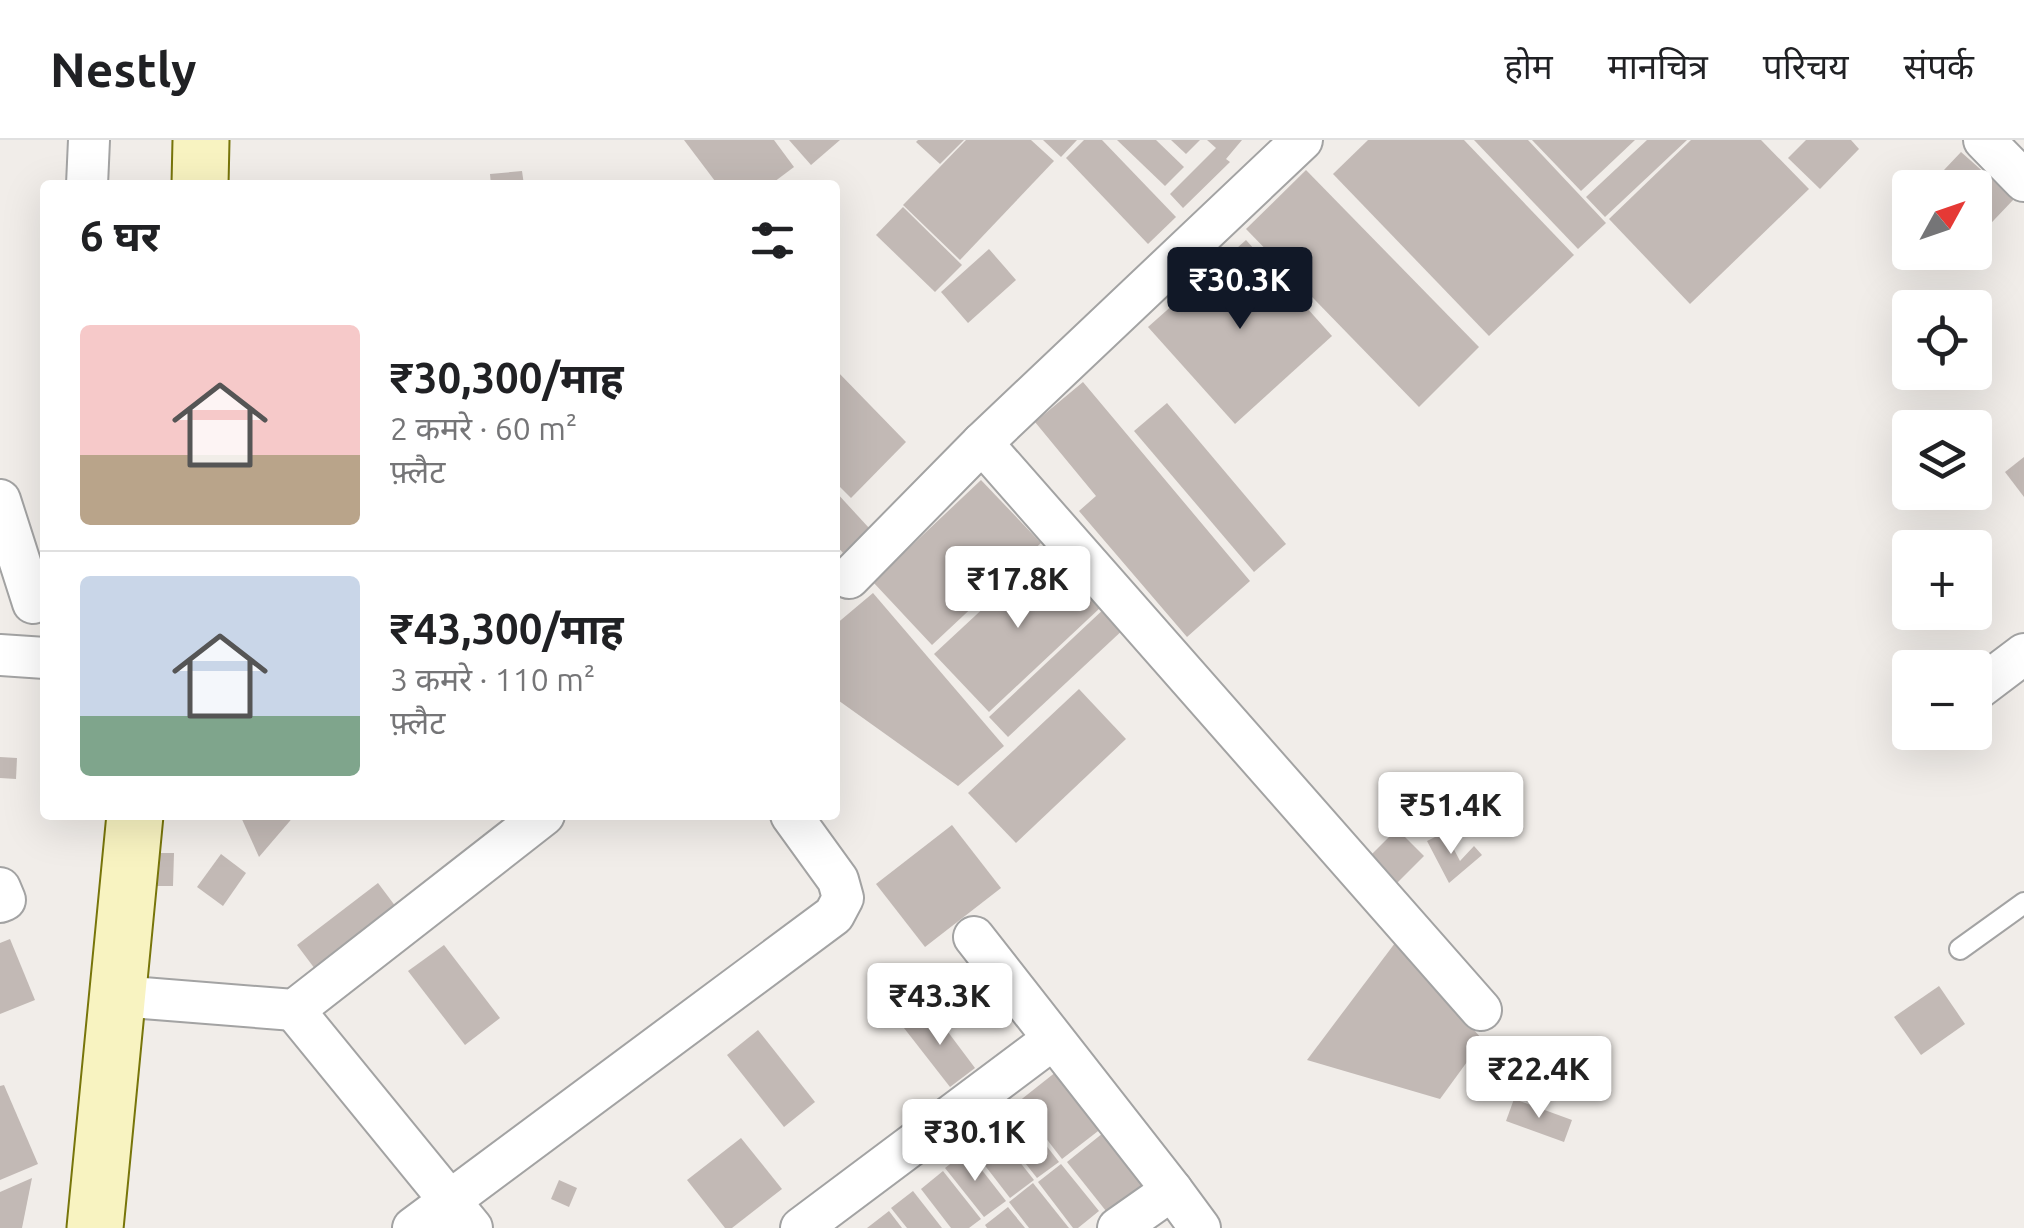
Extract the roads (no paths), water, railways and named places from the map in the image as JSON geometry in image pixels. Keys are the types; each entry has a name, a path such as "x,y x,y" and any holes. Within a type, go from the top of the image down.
{"main road":[{"path":"200,180 201,140"},
{"path":"95,1228 136,820"}],"street":[{"path":"87,180 89,140"},
{"path":"849,578 982,443 1302,140"},
{"path":"1984,140 2021,171"},
{"path":"982,443 1481,1010"},
{"path":"0,500 26,605"},
{"path":"1992,678 2024,654"},
{"path":"0,655 40,658"},
{"path":"118,996 294,1010 538,820"},
{"path":"413,1228 460,1213 834,915 843,898 838,880 795,820"},
{"path":"0,888 5,900 0,902"},
{"path":"974,937 1200,1228"},
{"path":"294,1010 460,1213"},
{"path":"801,1228 1052,1040"},
{"path":"1118,1228 1172,1190"}],"lane":[{"path":"1960,949 2024,903"}]}
